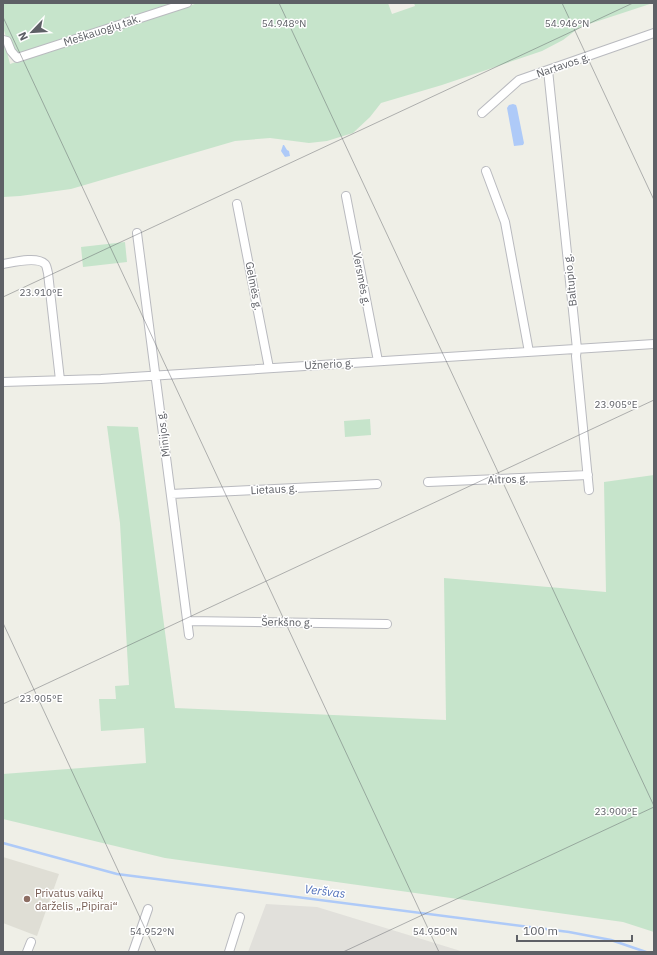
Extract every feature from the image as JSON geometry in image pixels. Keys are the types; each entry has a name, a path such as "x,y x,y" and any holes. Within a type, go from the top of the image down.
{"street":[{"name":"Meškauogių tak.","path":"3,40 6,41 11,51 17,58 187,3"},
{"name":"Nartavos g.","path":"482,113 519,80 654,33"},
{"name":"Baltupio g.","path":"548,70 577,349 576,356 589,490"},
{"path":"486,171 505,222 529,352"},
{"name":"Versmės g.","path":"346,196 378,361"},
{"name":"Gelmės g.","path":"237,204 269,368"},
{"name":"Minijos g.","path":"137,233 189,635"},
{"path":"3,264 34,259 41,261 46,265 60,380"},
{"name":"Užnerio g.","path":"3,382 100,379 654,344"},
{"name":"Aitros g.","path":"428,482 588,476"},
{"name":"Lietaus g.","path":"171,494 377,484"},
{"name":"Šerkšno g.","path":"187,620 387,624"},
{"path":"133,952 148,909"},
{"path":"229,952 240,917"},
{"path":"27,952 31,942"}],"shaded area":[{"name":"Privatus vaikų darželis „Pipirai“","path":"3,857 59,874 37,936 3,923"},
{"path":"266,904 317,907 464,952 248,952"}],"green space":[{"path":"3,3 177,3 19,54 15,51 9,38 6,37 3,27"},
{"path":"198,3 388,3 392,14 415,6 414,3 653,3 580,27 563,40 542,51 442,85 381,103 370,117 353,133 327,141 309,143 270,138 235,141 71,189 3,197 3,44 5,44 10,64"},
{"path":"125,242 127,262 83,267 81,247"},
{"path":"370,419 371,435 345,437 344,421"},
{"path":"107,426 138,427 175,708 446,720 444,578 606,592 604,482 654,475 654,932 623,922 165,858 3,819 3,774 146,763 144,728 101,731 99,699 116,699 115,686 129,685 120,523"}],"water":[{"path":"509,105 516,105 517,108 524,143 523,145 514,146 507,108"},
{"path":"283,145 289,151 290,156 285,157 281,151"}],"waterway":[{"name":"Veršvas","path":"3,843 117,874 569,932 611,940 646,952"}],"place":[{"name":"Privatus vaikų darželis „Pipirai“","path":"27,899"}]}
